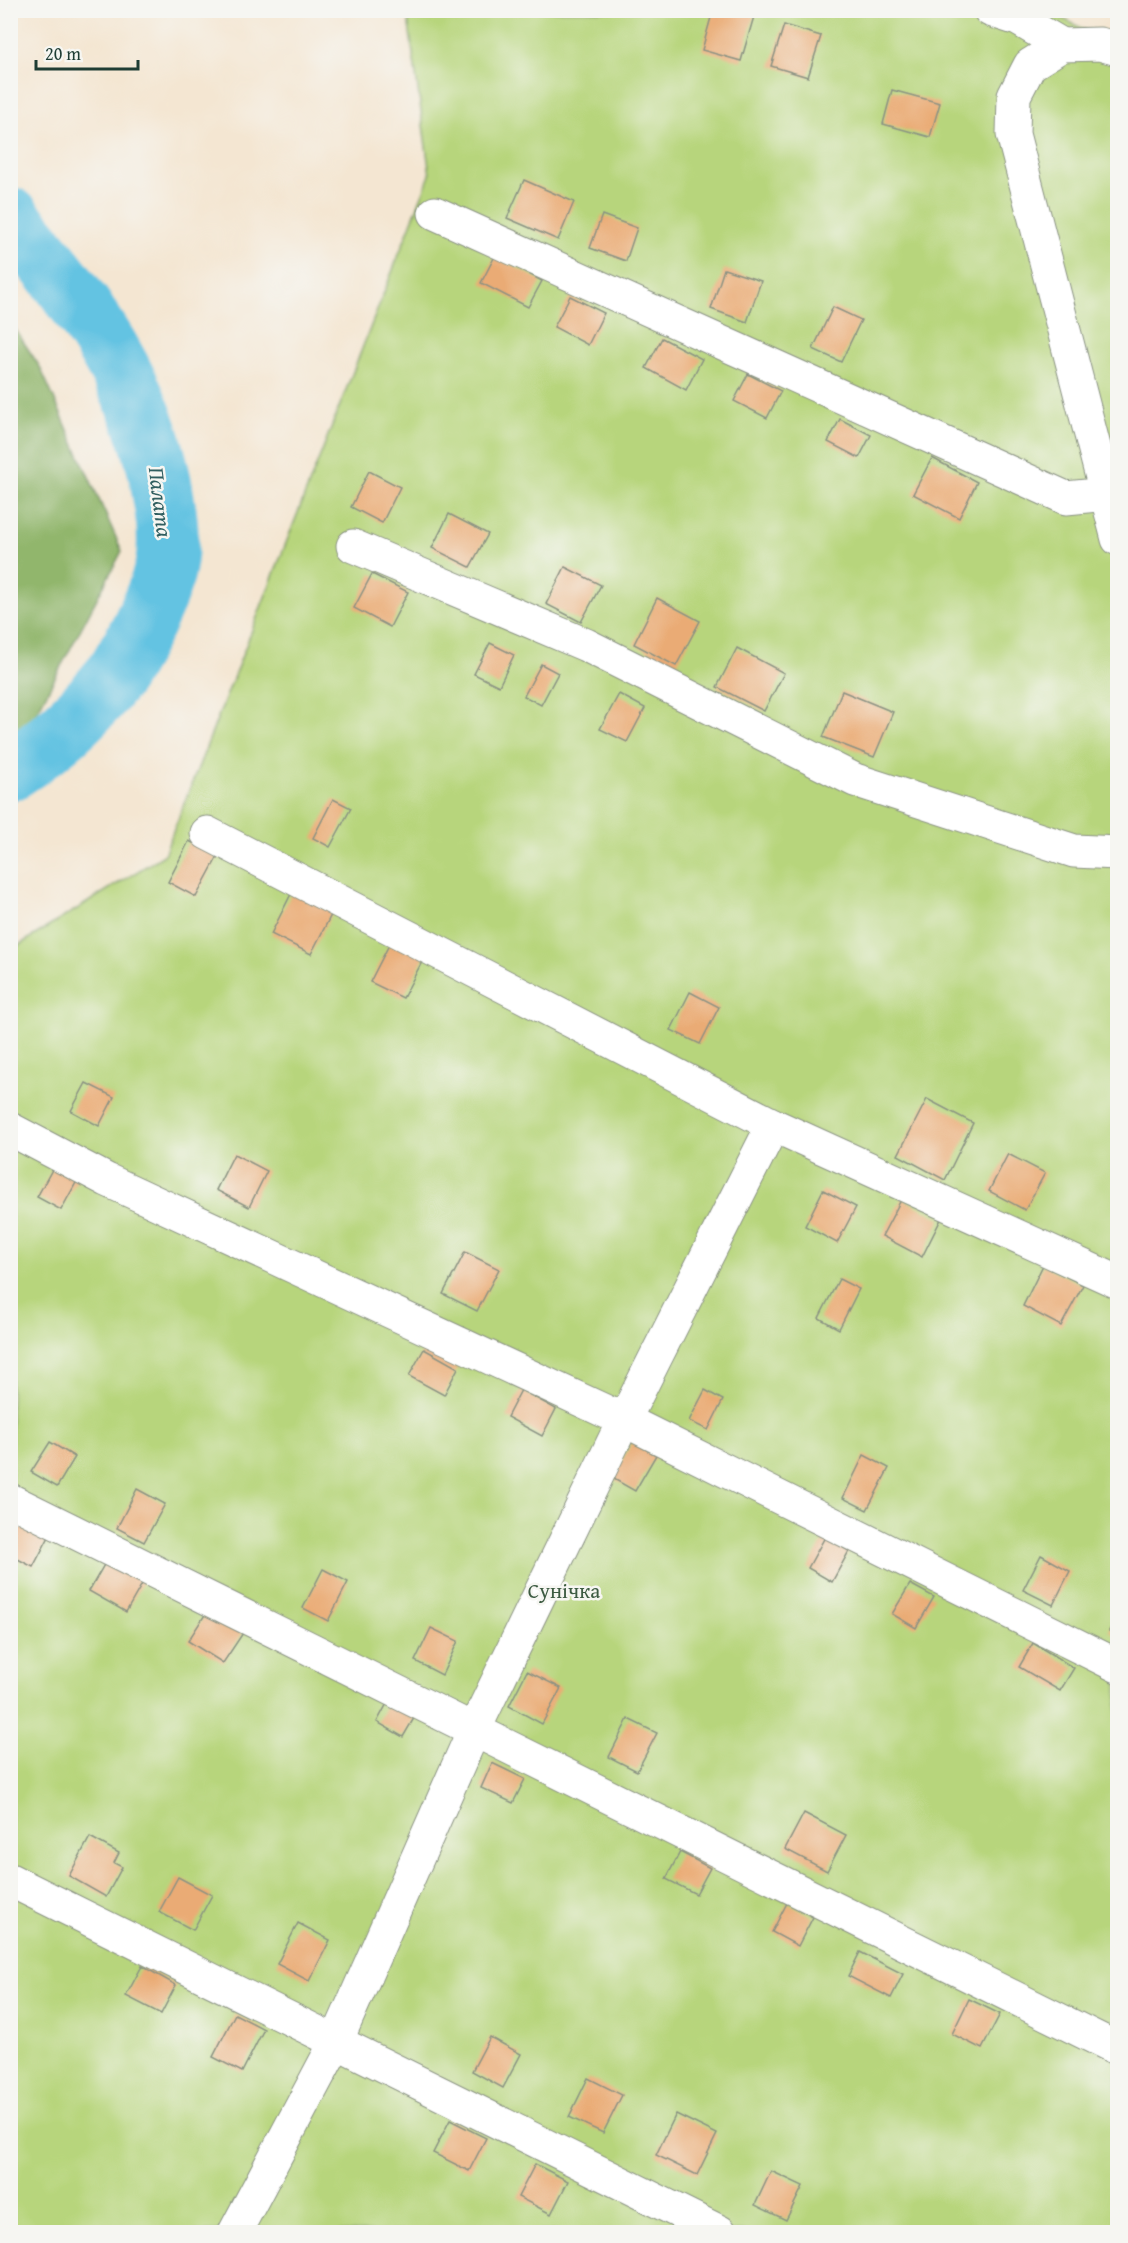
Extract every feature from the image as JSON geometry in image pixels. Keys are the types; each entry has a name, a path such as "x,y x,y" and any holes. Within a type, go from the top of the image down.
{"street":[{"path":"990,10 1018,19 1062,45"},
{"path":"1118,49 1100,44 1062,45 1030,65 1014,96 1013,134 1111,494 1118,538"},
{"path":"435,213 1066,498 1111,494"},
{"path":"353,546 586,645 855,780 1074,851 1118,853"},
{"path":"207,832 773,1125 1118,1282"},
{"path":"235,2232 336,2042 474,1730 624,1420 773,1125"},
{"path":"10,1129 107,1180 624,1420 1118,1666"},
{"path":"10,1500 1118,2049"},
{"path":"10,1880 720,2232"}],"green space":[{"name":"Сунічка","path":"407,11 1048,11 1118,47 1117,2232 11,2232 11,950 164,855 430,175"},
{"path":"11,323 40,367 122,551 30,725 11,735"}],"building":[{"path":"713,10 748,10 755,13 741,61 702,50"},
{"path":"784,25 821,36 808,77 771,66"},
{"path":"892,90 940,103 930,137 883,124"},
{"path":"524,180 574,202 558,240 507,218"},
{"path":"602,215 637,228 626,261 590,248"},
{"path":"495,256 542,281 528,307 481,283"},
{"path":"724,269 761,281 747,322 711,309"},
{"path":"570,296 604,313 588,345 554,327"},
{"path":"833,307 861,320 841,362 813,349"},
{"path":"662,338 702,359 686,390 646,368"},
{"path":"748,374 781,391 767,418 734,401"},
{"path":"840,419 871,435 859,458 828,442"},
{"path":"932,458 977,482 959,518 913,494"},
{"path":"369,471 400,487 382,523 351,507"},
{"path":"449,514 488,534 470,567 432,548"},
{"path":"565,567 601,585 581,622 546,604"},
{"path":"372,574 408,592 390,627 354,608"},
{"path":"657,598 700,621 676,666 634,644"},
{"path":"490,643 514,655 499,686 474,674"},
{"path":"737,648 784,673 764,711 717,687"},
{"path":"541,664 558,673 541,705 524,696"},
{"path":"842,691 893,712 874,757 823,737"},
{"path":"619,694 645,708 627,742 600,729"},
{"path":"333,799 351,808 330,847 313,838"},
{"path":"189,841 218,856 196,897 168,882"},
{"path":"293,890 333,911 311,954 271,934"},
{"path":"393,937 426,954 403,998 370,982"},
{"path":"690,992 719,1007 700,1044 671,1030"},
{"path":"86,1083 114,1097 99,1126 71,1111"},
{"path":"927,1099 973,1123 945,1180 898,1155"},
{"path":"234,1154 267,1171 249,1207 216,1190"},
{"path":"1008,1154 1045,1173 1025,1210 989,1191"},
{"path":"54,1166 78,1179 61,1210 37,1197"},
{"path":"823,1190 856,1207 837,1243 805,1226"},
{"path":"902,1198 941,1219 922,1257 882,1236"},
{"path":"465,1252 499,1269 477,1311 443,1294"},
{"path":"1043,1265 1083,1285 1061,1326 1023,1306"},
{"path":"839,1279 859,1289 839,1329 819,1318"},
{"path":"424,1349 458,1368 444,1395 409,1376"},
{"path":"521,1390 556,1409 542,1436 507,1417"},
{"path":"705,1390 723,1400 708,1430 689,1421"},
{"path":"50,1442 75,1457 57,1487 31,1472"},
{"path":"632,1442 656,1455 635,1491 612,1478"},
{"path":"864,1455 889,1468 867,1510 843,1498"},
{"path":"137,1489 165,1504 144,1542 117,1528"},
{"path":"10,1518 52,1531 33,1567 10,1555"},
{"path":"825,1537 849,1551 832,1582 808,1568"},
{"path":"1041,1555 1070,1571 1053,1605 1023,1590"},
{"path":"109,1556 146,1577 126,1612 89,1591"},
{"path":"323,1569 348,1582 328,1621 303,1608"},
{"path":"910,1584 934,1597 916,1628 892,1614"},
{"path":"208,1610 243,1633 223,1663 188,1641"},
{"path":"1118,1614 1118,1636 1109,1631"},
{"path":"431,1628 458,1641 442,1675 415,1661"},
{"path":"1033,1643 1074,1668 1060,1691 1019,1667"},
{"path":"527,1671 561,1688 542,1724 509,1706"},
{"path":"390,1698 417,1713 403,1737 377,1722"},
{"path":"628,1719 657,1733 637,1771 609,1757"},
{"path":"492,1763 525,1779 513,1803 481,1788"},
{"path":"804,1813 846,1835 827,1871 785,1849"},
{"path":"90,1837 119,1853 114,1863 122,1867 106,1897 69,1876"},
{"path":"680,1852 710,1868 696,1894 666,1879"},
{"path":"178,1877 212,1895 193,1930 159,1912"},
{"path":"787,1903 813,1917 798,1946 772,1932"},
{"path":"298,1923 330,1940 309,1981 277,1964"},
{"path":"860,1952 903,1974 891,1998 848,1976"},
{"path":"142,1966 176,1985 161,2014 126,1996"},
{"path":"969,1999 1000,2014 982,2049 952,2034"},
{"path":"235,2014 264,2029 242,2072 213,2057"},
{"path":"490,2037 521,2054 503,2088 472,2071"},
{"path":"588,2078 622,2095 603,2133 569,2117"},
{"path":"676,2114 717,2134 697,2175 656,2155"},
{"path":"450,2120 486,2138 469,2171 433,2153"},
{"path":"535,2164 568,2181 551,2214 518,2197"},
{"path":"771,2171 803,2186 786,2220 755,2205"}],"waterway":[{"name":"Палата","path":"10,218 37,249 86,314 128,385 144,422 156,461 168,537 166,565 157,592 141,630 115,675 90,705 65,729 10,770"}]}
